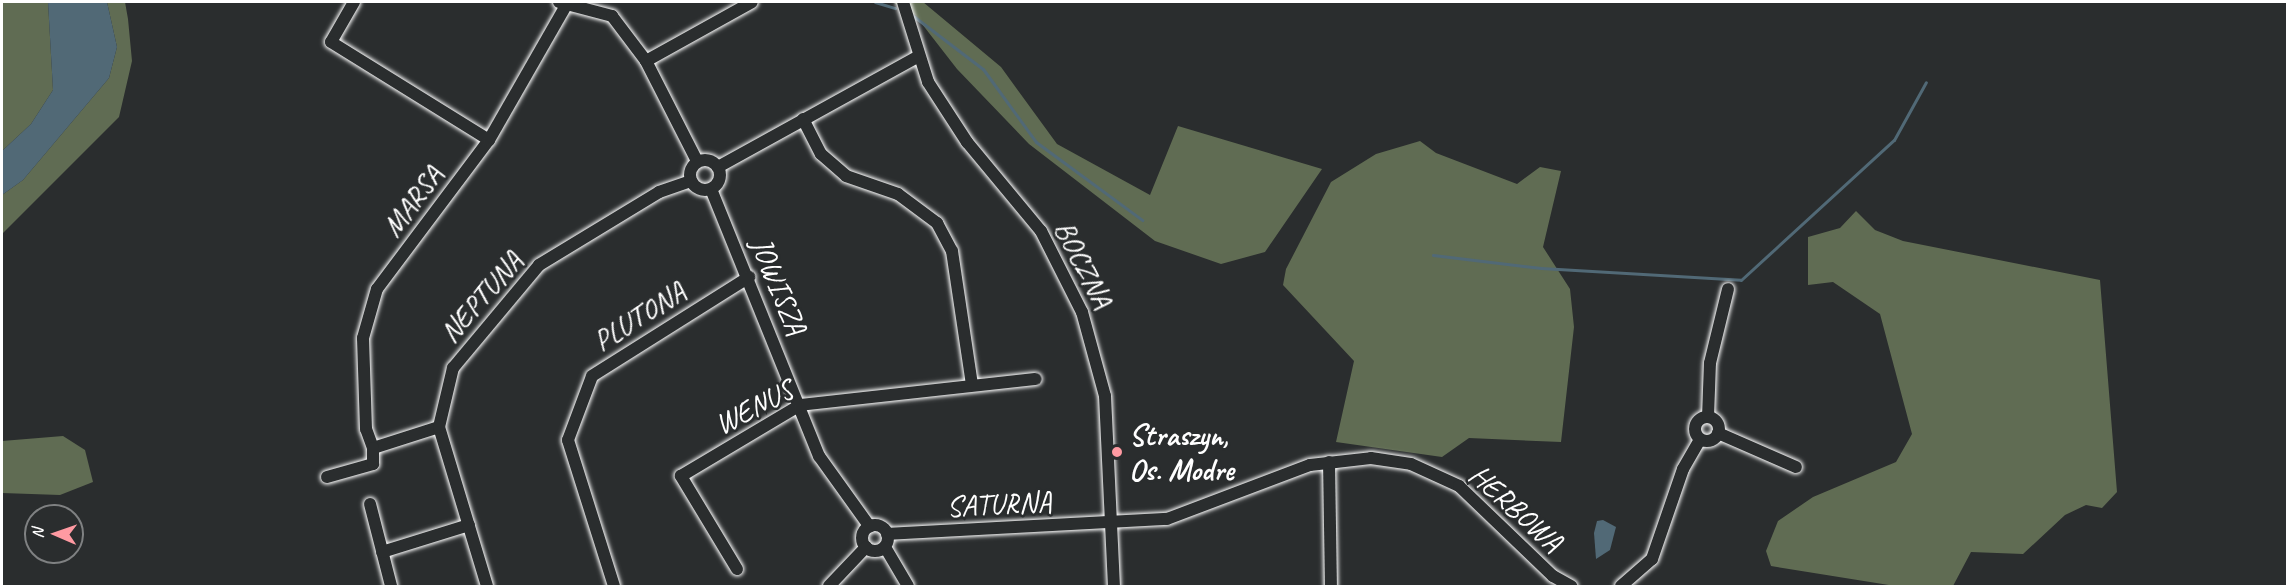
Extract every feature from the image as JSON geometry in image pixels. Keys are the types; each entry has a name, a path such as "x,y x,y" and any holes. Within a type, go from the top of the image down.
{"street":[{"path":"354,2 331,42 489,140"},
{"path":"564,2 612,16 646,61 697,161 691,181 699,189 711,189 720,180 718,166 709,160 697,161"},
{"name":"MARSA","path":"373,448 366,429 363,338 376,289 489,140 564,2"},
{"path":"646,61 752,2"},
{"name":"BOCZNA","path":"903,2 917,57 947,114 1021,203 1072,288 1105,396 1114,586"},
{"path":"718,166 917,57"},
{"path":"803,119 821,154 846,176 898,194 937,223 952,251 972,385"},
{"name":"NEPTUNA","path":"439,427 453,368 539,265 659,192 691,181"},
{"name":"JOWISZA","path":"711,189 749,277 819,456 870,527"},
{"name":"PLUTONA","path":"615,586 568,440 592,376 749,277"},
{"path":"1708,417 1710,363 1728,289"},
{"name":"WENUS","path":"737,569 681,476 800,405 1036,379"},
{"path":"1700,439 1711,441 1718,433 1717,422 1708,417"},
{"path":"1621,586 1652,559 1683,469 1700,439 1695,425 1708,417"},
{"path":"327,477 373,464 373,448 439,427 487,586"},
{"path":"1718,433 1796,467"},
{"name":"HERBOWA","path":"1112,524 1178,516 1329,462 1392,460 1444,478 1483,505 1553,576 1571,586"},
{"path":"1329,462 1331,586"},
{"path":"370,504 391,586"},
{"name":"SATURNA","path":"887,534 1112,524"},
{"path":"382,552 469,525"},
{"path":"866,547 863,534 870,527 878,526 887,534 885,547 908,586"},
{"path":"830,586 866,547 885,547"}],"green space":[{"path":"2,2 48,2 53,90 31,124 2,151"},
{"path":"107,2 125,2 128,19 132,61 119,117 2,234 2,195 23,180 109,78 117,47"},
{"path":"892,2 923,2 1001,67 1057,144 1150,195 1178,126 1322,169 1265,252 1221,264 1155,241 1029,144 957,69 915,15"},
{"path":"1420,141 1436,153 1517,184 1540,167 1561,171 1543,247 1570,289 1574,327 1561,442 1469,438 1442,457 1336,442 1354,361 1283,285 1286,269 1331,182 1376,154"},
{"path":"1856,211 1875,230 1903,241 2100,280 2117,492 2102,508 2086,505 2065,515 2023,554 1971,552 1953,586 1895,586 1771,566 1766,551 1778,521 1813,497 1896,462 1912,434 1880,314 1833,282 1808,285 1808,237 1840,228"},
{"path":"63,436 85,450 93,482 60,495 2,493 2,441"}],"water":[{"path":"48,2 107,2 117,47 109,78 23,180 2,195 2,151 31,124 53,90"},
{"path":"1603,520 1616,527 1610,550 1596,559 1594,533 1597,521"}],"waterway":[{"path":"875,2 895,8"},
{"path":"912,15 983,69 1036,142 1142,220"},
{"path":"1433,255 1541,268 1741,280 1894,140 1926,82"}],"place":[{"name":"Straszyn, Os. Modre","path":"1117,452"}]}
